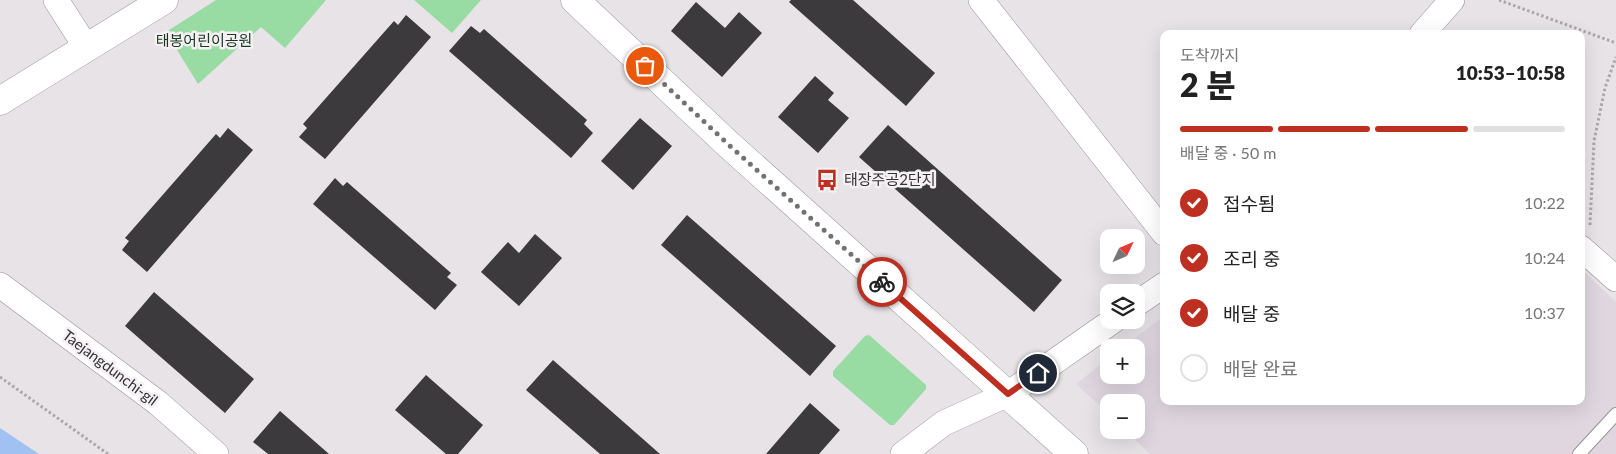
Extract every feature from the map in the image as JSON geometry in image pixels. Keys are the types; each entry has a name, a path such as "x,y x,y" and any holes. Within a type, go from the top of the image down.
{"street":[{"path":"56,0 86,48"},
{"path":"0,101 164,0"},
{"path":"575,0 729,145 1074,454"},
{"path":"981,0 1160,228"},
{"path":"1426,30 1452,0"},
{"path":"1586,252 1616,279"},
{"name":"Taejangdunchi-gil","path":"0,285 158,404 216,454"},
{"path":"1145,298 1160,287"},
{"path":"903,454 944,423 1008,394 1101,329"}],"lane":[{"path":"1579,454 1616,414"}],"path":[{"path":"1499,0 1581,30"},
{"path":"1585,32 1616,43"},
{"path":"1586,252 1589,233 1594,141 1606,88 1616,57"},
{"path":"0,376 108,454"}],"shaded area":[{"path":"1585,273 1616,302 1616,454 1150,454 1134,439 1145,439 1145,394 1100,394 1100,406 1076,384 1100,365 1100,384 1145,384 1145,339 1134,339 1160,319 1160,405 1585,405"}],"green space":[{"name":"태봉어린이공원","path":"216,0 326,0 285,48 261,27 198,84 166,32"},
{"path":"414,0 481,0 452,33"},
{"path":"869,335 926,385 926,389 894,425 890,425 833,376 833,371 865,336"}],"water":[{"path":"0,428 39,454 0,454"}],"building":[{"path":"791,0 853,0 935,73 906,106 789,2"},
{"path":"696,2 725,28 739,12 762,33 722,77 671,31"},
{"path":"406,15 431,37 325,159 299,137 307,128 303,124 394,21 398,25"},
{"path":"471,26 480,33 484,29 587,120 584,124 593,133 571,158 449,51"},
{"path":"815,76 834,93 828,100 849,118 818,153 778,117"},
{"path":"640,118 672,146 633,190 601,161"},
{"path":"888,125 1062,280 1034,312 859,157"},
{"path":"228,128 253,150 147,272 122,250 129,241 125,238 216,134 220,138"},
{"path":"335,178 343,186 347,182 451,273 447,277 457,285 435,310 313,204"},
{"path":"687,215 836,346 810,376 661,245"},
{"path":"535,234 562,258 519,306 481,272 508,242 519,253"},
{"path":"154,292 254,379 225,413 125,326"},
{"path":"553,360 660,454 600,454 526,390"},
{"path":"426,375 483,425 458,454 446,454 395,410"},
{"path":"810,403 840,430 819,454 766,454"},
{"path":"280,411 329,454 268,454 253,442"}],"way so far":[{"path":"645,66 729,145 882,282"}],"place":[{"name":"태장주공2단지","path":"827,180"}],"route":[{"path":"882,282 1008,394 1038,373"}]}
